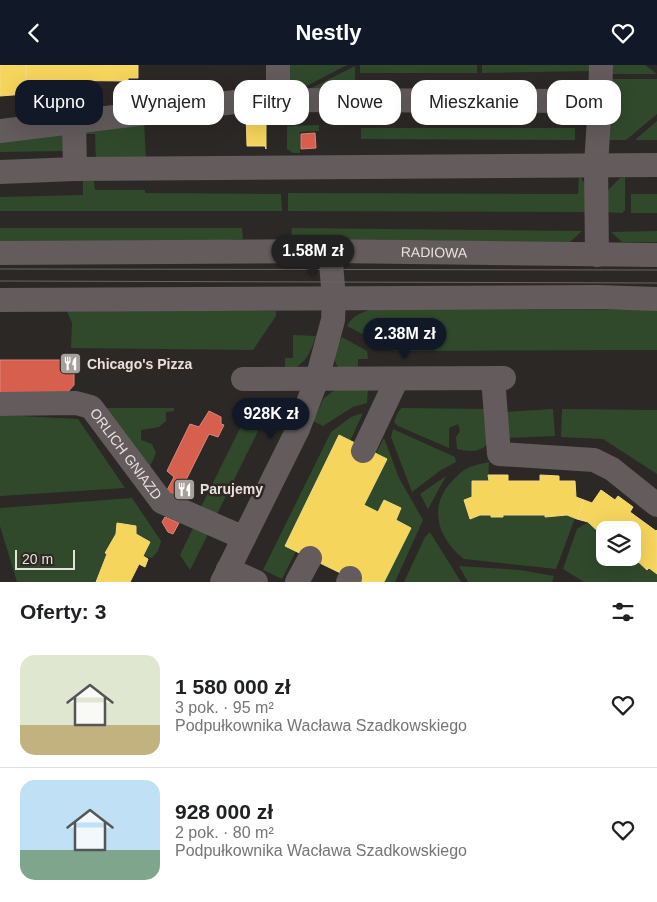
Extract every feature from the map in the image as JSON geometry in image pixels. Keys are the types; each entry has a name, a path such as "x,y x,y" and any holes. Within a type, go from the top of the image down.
{"street":[{"path":"278,65 278,80"},
{"path":"601,65 601,80"},
{"path":"103,117 234,101"},
{"path":"309,101 547,101"},
{"path":"0,131 44,125"},
{"path":"74,125 75,169"},
{"path":"597,255 596,166 599,125"},
{"path":"0,172 75,169 657,165"},
{"path":"256,582 225,575 298,429 317,379 332,325 334,299 330,251"},
{"name":"RADIOWA","path":"0,253 330,251 657,255"},
{"path":"0,300 598,297 657,299"},
{"path":"243,379 498,378 499,454 594,460 612,469 657,505"},
{"path":"363,451 397,379"},
{"name":"ORLICH GNIAZD","path":"0,405 76,403 91,407 162,502 244,538"},
{"path":"297,582 310,558"}],"green space":[{"path":"285,65 347,65 309,85 309,80 287,80"},
{"path":"360,65 477,65 477,73 360,73"},
{"path":"482,65 593,65 592,71 482,73"},
{"path":"606,65 645,65 657,74 606,74"},
{"path":"355,66 355,80 328,80"},
{"path":"657,79 657,114 626,140 608,140 608,125 621,125 621,80 610,80"},
{"path":"319,84 319,93 309,93 309,89"},
{"path":"657,121 657,140 635,140"},
{"path":"103,124 144,125 146,162 96,162 95,134 83,134 83,126"},
{"path":"319,125 319,131 300,132 300,153 293,153 287,149 287,126"},
{"path":"361,128 575,128 575,140 361,139"},
{"path":"62,129 66,151 0,152 0,137"},
{"path":"579,176 587,186 587,212 288,211 288,193 578,194"},
{"path":"625,177 625,210 622,213 605,212 608,190 620,178"},
{"path":"83,181 94,181 95,190 145,190 145,193 281,194 282,211 0,211 0,197 83,195"},
{"path":"631,194 657,194 657,213 631,213"},
{"path":"0,228 242,228 243,239 170,243 0,242"},
{"path":"292,228 582,231 569,243 291,238"},
{"path":"657,231 657,242 622,242 611,232"},
{"path":"66,309 276,311 276,316 253,350 71,348 72,323"},
{"path":"373,309 657,310 657,350 395,351 347,326 358,315"},
{"path":"293,335 316,336 306,359 285,372 285,358 293,358"},
{"path":"342,337 367,351 368,359 358,359 358,371 339,368 336,364 334,353"},
{"path":"336,389 368,389 367,403 353,407 323,426 313,421 324,398"},
{"path":"99,408 174,408 174,411 166,412 166,421 159,427 141,430 141,440 152,444 156,453 149,469"},
{"path":"402,408 490,409 490,441 483,448 475,451 457,449 456,437 460,431 458,424 449,428 449,448 398,426 394,422"},
{"path":"553,409 555,436 505,438 505,412"},
{"path":"562,409 657,410 657,474 603,439 561,437"},
{"path":"248,412 264,419 216,516 200,509"},
{"path":"363,413 350,441 339,436 285,545 296,551 282,579 263,570 331,432 351,417"},
{"path":"0,415 78,419 125,488 0,496"},
{"path":"393,429 455,457 456,462 441,470 412,492 391,437"},
{"path":"384,438 399,478 423,520 395,582 384,582 411,528 396,520 401,508 378,512 364,505 386,459 376,453"},
{"path":"489,462 488,481 472,481 472,497 464,500 470,519 480,515 502,517 503,515 544,515 545,517 567,515 575,518 556,569 464,559 447,541 439,521 438,510 440,500 454,479 464,470"},
{"path":"446,476 428,509 420,494"},
{"path":"132,498 161,541 158,551 152,558 143,556 149,542 116,535 104,553 107,555 95,582 17,582 0,526 0,508"},
{"path":"588,522 596,528 596,566 641,566 641,564 647,570 649,569 657,574 657,582 584,582 563,569 577,529"},
{"path":"194,526 208,534 190,570 180,555"},
{"path":"430,532 461,582 404,582 425,537"},
{"path":"459,566 520,570 554,576 552,582 468,582"}],"building: Mieszkania":[{"path":"0,65 26,65 26,80 15,80 15,95 0,96"},
{"path":"26,65 138,65 138,78 128,78 128,80 26,80"},
{"path":"246,125 266,125 266,149 265,146 247,146"},
{"path":"339,435 387,459 364,505 378,512 384,500 401,508 396,520 411,528 384,582 359,582 285,546"},
{"path":"488,475 508,475 508,481 540,481 540,475 559,476 559,481 575,481 576,497 584,500 577,519 567,515 545,517 545,515 503,515 503,517 491,517 491,515 480,515 470,519 464,500 472,497 472,481 489,481"},
{"path":"601,490 615,500 618,496 633,507 630,512 657,530 657,574 649,568 647,570 641,564 641,521 596,521 596,530 588,522 577,519 584,500 592,503"},
{"path":"117,523 136,526 136,534 150,542 143,556 148,559 145,567 139,564 130,582 96,582 107,554 105,553 116,534"}],"building: Handel":[{"path":"315,133 316,148 301,149 301,134"},
{"path":"0,360 67,360 74,368 74,385 66,394 0,394"},
{"path":"209,411 221,417 221,424 224,425 218,437 209,434 186,480 193,485 187,497 166,492 174,477 167,471 190,424 199,427"},
{"path":"165,517 179,523 173,534 168,532 162,522"}],"tram line":[{"path":"0,269 657,270"},
{"path":"0,281 657,283"}],"place":[{"name":"Chicago's Pizza","path":"71,364"},
{"name":"Parujemy","path":"184,489"}]}
